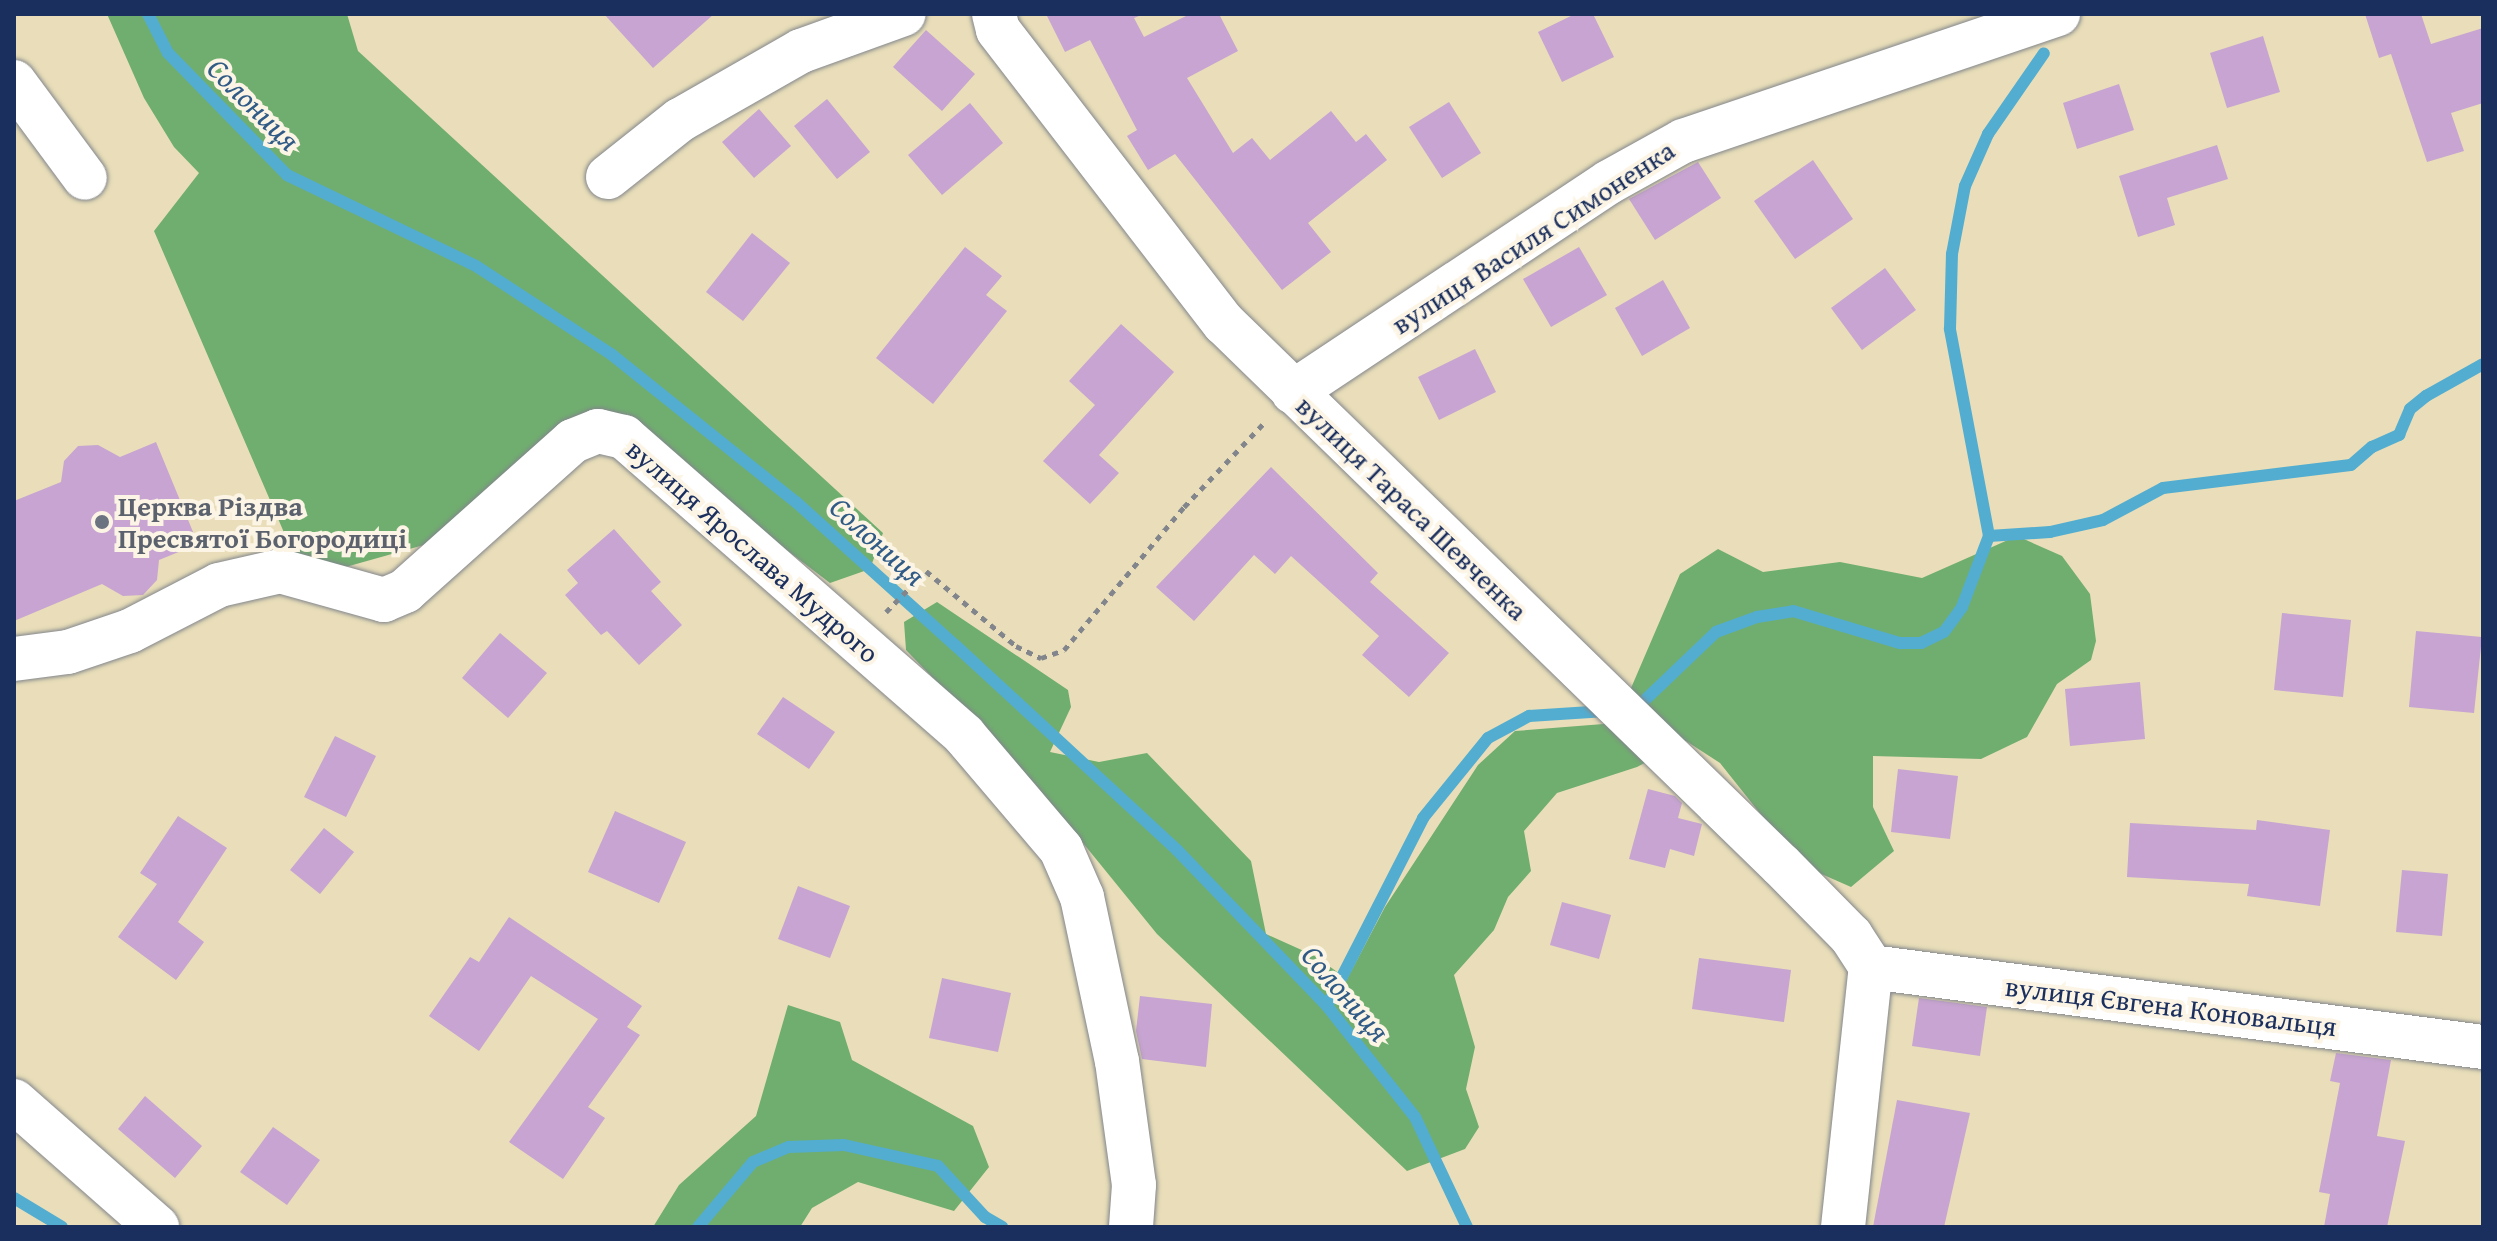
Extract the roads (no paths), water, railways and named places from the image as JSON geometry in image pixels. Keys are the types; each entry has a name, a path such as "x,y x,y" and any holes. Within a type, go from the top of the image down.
{"street":[{"path":"608,177 680,120 801,51 904,14"},
{"name":"вулиця Василя Симоненка","path":"1293,392 1609,182 1683,141 2058,14"},
{"name":"вулиця Тараса Шевченка","path":"984,19 1187,280 1293,392 1781,865 1851,936 1871,967"},
{"path":"14,82 85,178"},
{"name":"вулиця Ярослава Мудрого","path":"14,659 68,652 130,631 219,585 267,573 294,573 384,600 405,591 573,441 598,431 624,437 964,735 1061,849 1082,897 1117,1061 1134,1185 1131,1227"},
{"path":"1843,1227 1871,967"},
{"name":"вулиця Євгена Коновальця","path":"1871,967 2477,1046"},
{"path":"14,1101 157,1227"}],"waterway":[{"name":"Солониця","path":"148,14 168,53 287,175 476,266 611,354 796,502 955,645 1177,850 1327,1006 1415,1117 1467,1227"},
{"path":"1646,699 1716,632 1757,617 1793,611 1900,643 1921,643 1944,632 1962,607 1989,536 1950,329 1952,254 1965,186 1988,134 2044,53"},
{"path":"1989,536 2050,532 2103,520 2163,488 2351,465 2372,447 2399,435 2410,409 2426,396 2483,364"},
{"path":"1327,1006 1423,818 1488,738 1529,716 1606,711"},
{"path":"698,1227 753,1162 789,1147 844,1145 938,1166 985,1217 1002,1227"},
{"path":"14,1198 62,1227"}],"place":[{"name":"Церква Різдва Пресвятої Богородиці","path":"102,522"}]}
